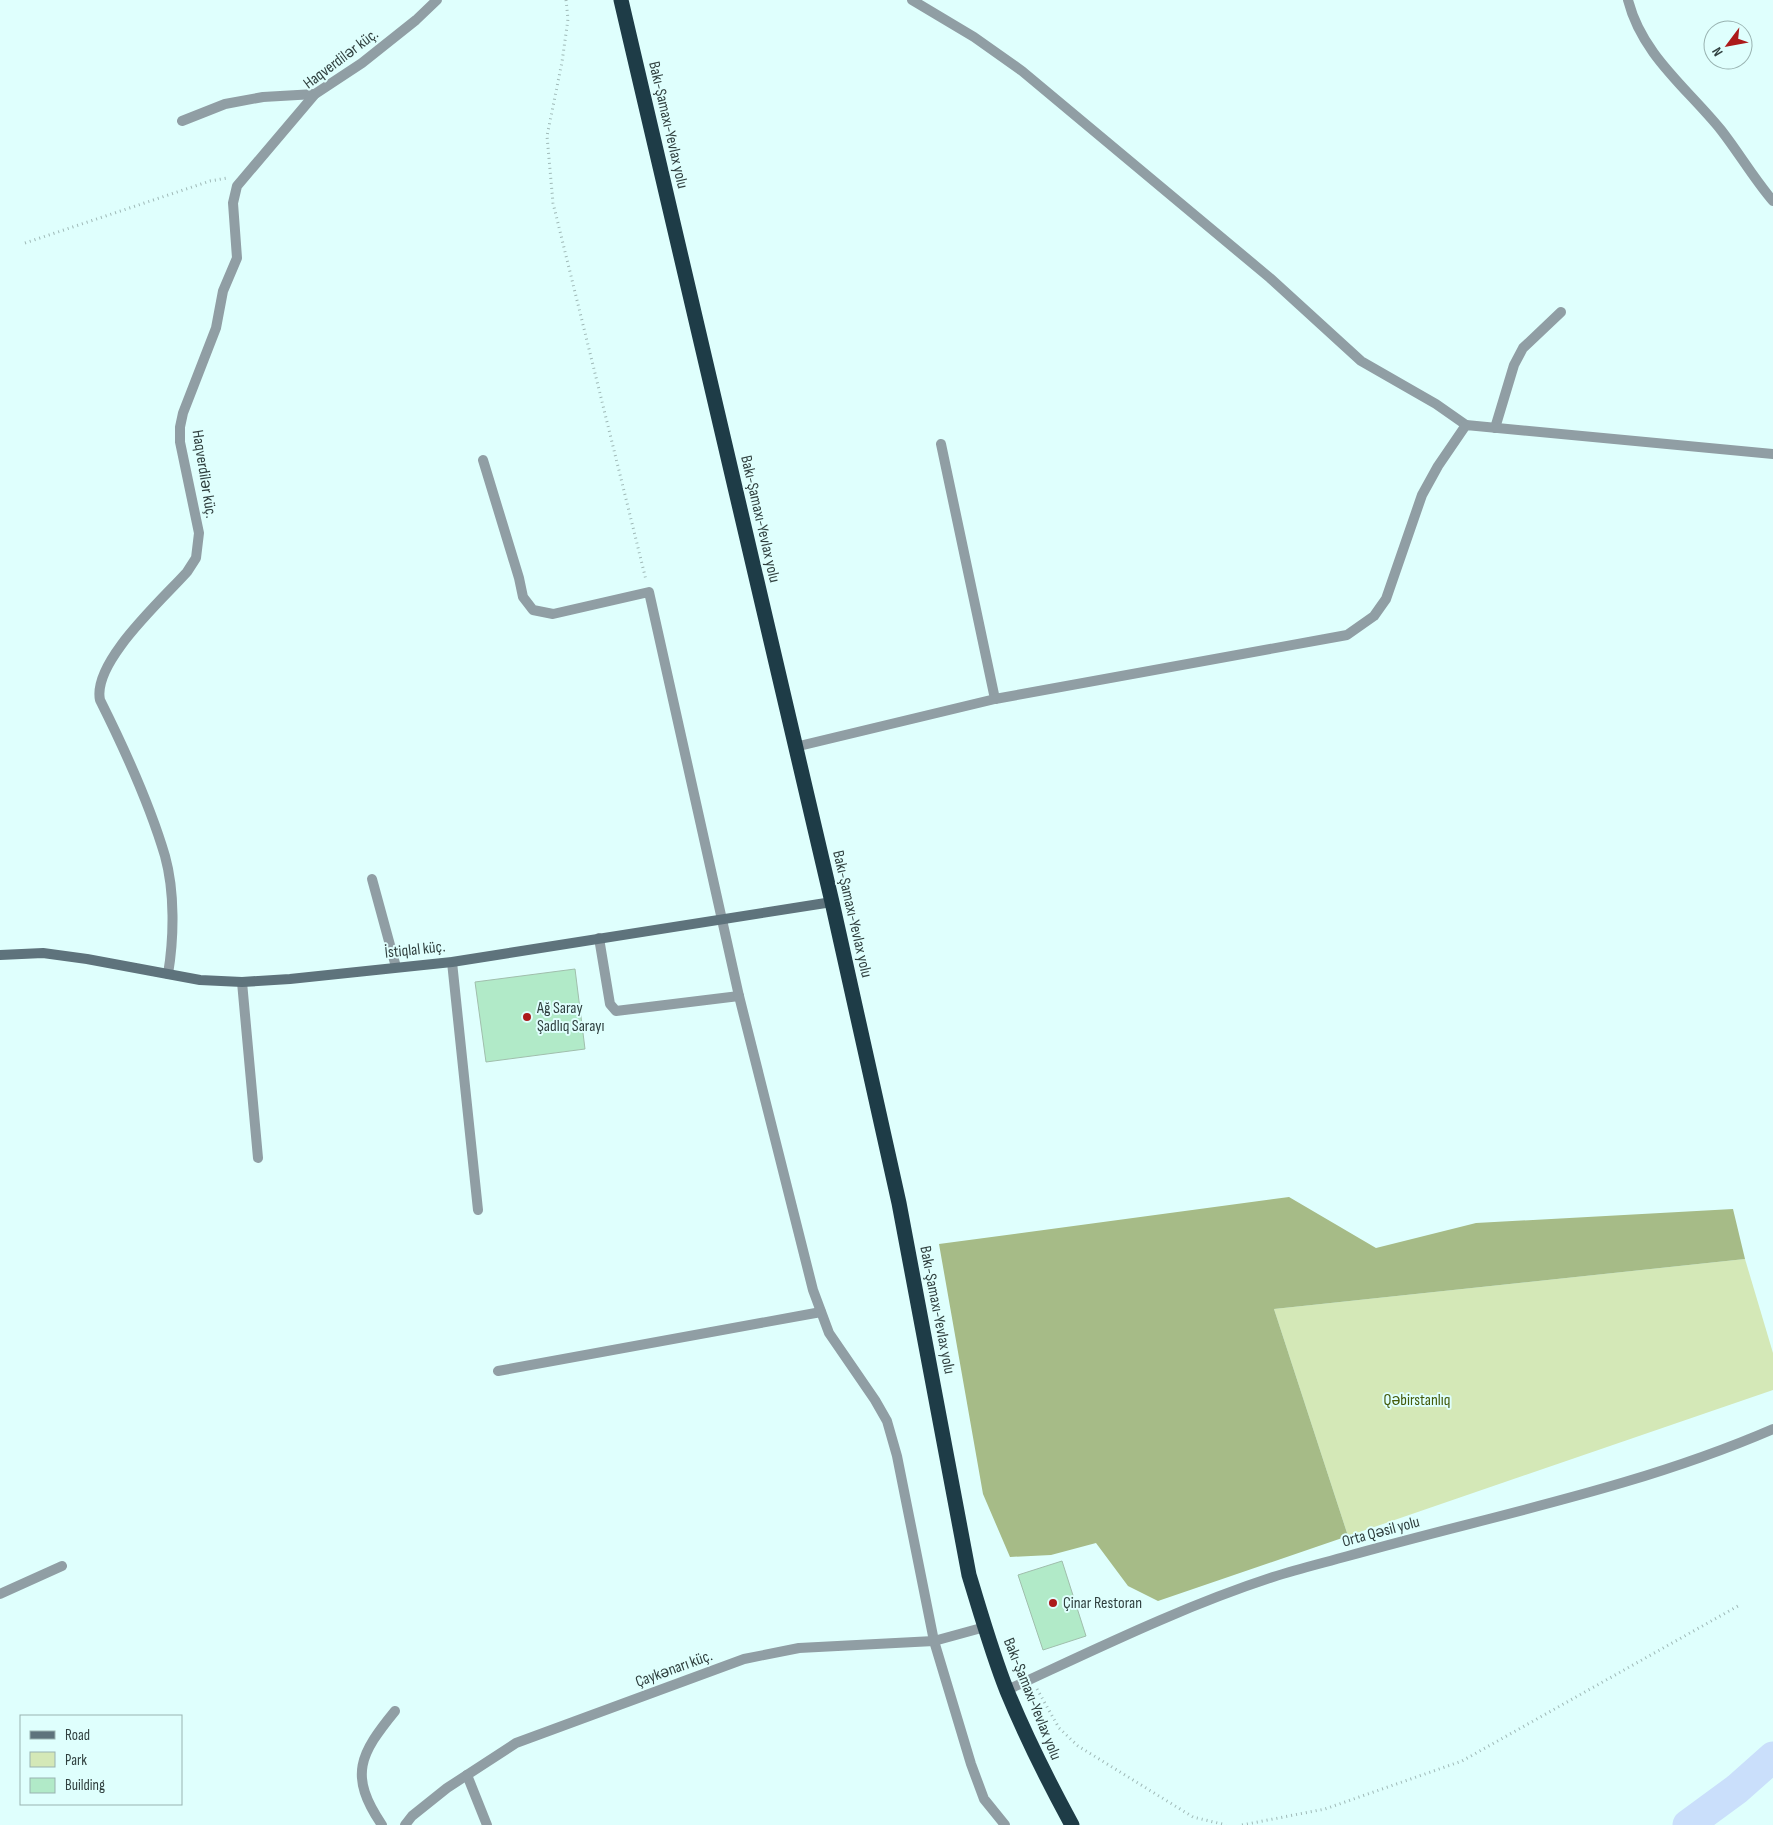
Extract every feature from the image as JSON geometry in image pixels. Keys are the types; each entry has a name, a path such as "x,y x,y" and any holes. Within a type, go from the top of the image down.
{"highway":[{"name":"Bakı-Şamaxı-Yevlax yolu","path":"622,0 832,902 899,1203 969,1575 1007,1690 1034,1754 1072,1825"}],"street":[{"name":"Haqverdilər küç.","path":"168,974 173,945 170,891 165,857 124,749 100,700 98,691 102,676 113,656 187,572 196,558 199,533 180,442 180,427 183,413 216,328 223,291 237,258 232,203 237,186 316,94 362,63 416,20 437,0"},
{"path":"912,0 974,37 1022,71 1270,278 1361,361 1436,404 1466,425 1773,454"},
{"path":"1628,0 1633,18 1657,58 1679,85 1704,110 1773,201"},
{"path":"182,121 224,104 263,96 316,94"},
{"path":"1495,428 1514,365 1524,348 1561,312"},
{"path":"795,747 996,699 1347,635 1374,616 1386,599 1422,495 1438,466 1466,425"},
{"path":"941,444 996,699"},
{"path":"483,460 523,597 533,610 553,614 649,592 739,996 813,1290 829,1333 875,1400 887,1421 897,1456 934,1641 971,1764 984,1799 1005,1825"},
{"path":"372,880 396,967"},
{"name":"İstiqlal küç.","path":"0,954 42,953 87,959 200,980 242,982 290,979 452,962 832,902"},
{"path":"599,938 610,1004 616,1011 739,996"},
{"path":"452,962 478,1210"},
{"path":"242,982 258,1158"},
{"path":"498,1371 821,1312"},
{"name":"Orta Qəsil yolu","path":"1007,1690 1202,1602 1274,1577 1596,1491 1684,1462 1773,1429"},
{"path":"0,1594 62,1566"},
{"name":"Çaykənarı küç.","path":"405,1825 412,1816 467,1775 516,1743 744,1659 799,1648 934,1641 985,1628"},
{"path":"382,1825 371,1809 361,1775 365,1753 369,1745 395,1711"},
{"path":"467,1775 487,1825"}],"path":[{"path":"566,0 568,19 562,62 547,136 553,204 649,592"},
{"path":"25,243 210,181 226,178 237,186"},
{"path":"1242,1825 1325,1809 1462,1761 1738,1606"},
{"path":"1031,1679 1059,1728 1078,1746 1193,1817 1226,1825"}],"green space":[{"path":"1289,1197 1376,1248 1476,1223 1733,1209 1745,1259 1274,1309 1348,1536 1158,1601 1128,1586 1096,1543 1051,1555 1010,1557 983,1494 939,1244"},
{"name":"Qəbirstanlıq","path":"1745,1259 1773,1353 1773,1390 1348,1536 1274,1309"}],"building":[{"path":"575,969 585,1049 486,1062 475,982"},
{"path":"1062,1561 1086,1636 1043,1650 1018,1575"}],"waterway":[{"path":"1688,1825 1737,1789 1773,1757"}],"place":[{"name":"Ağ Saray Şadlıq Sarayı","path":"527,1017"},
{"name":"Çinar Restoran","path":"1053,1603"}]}
